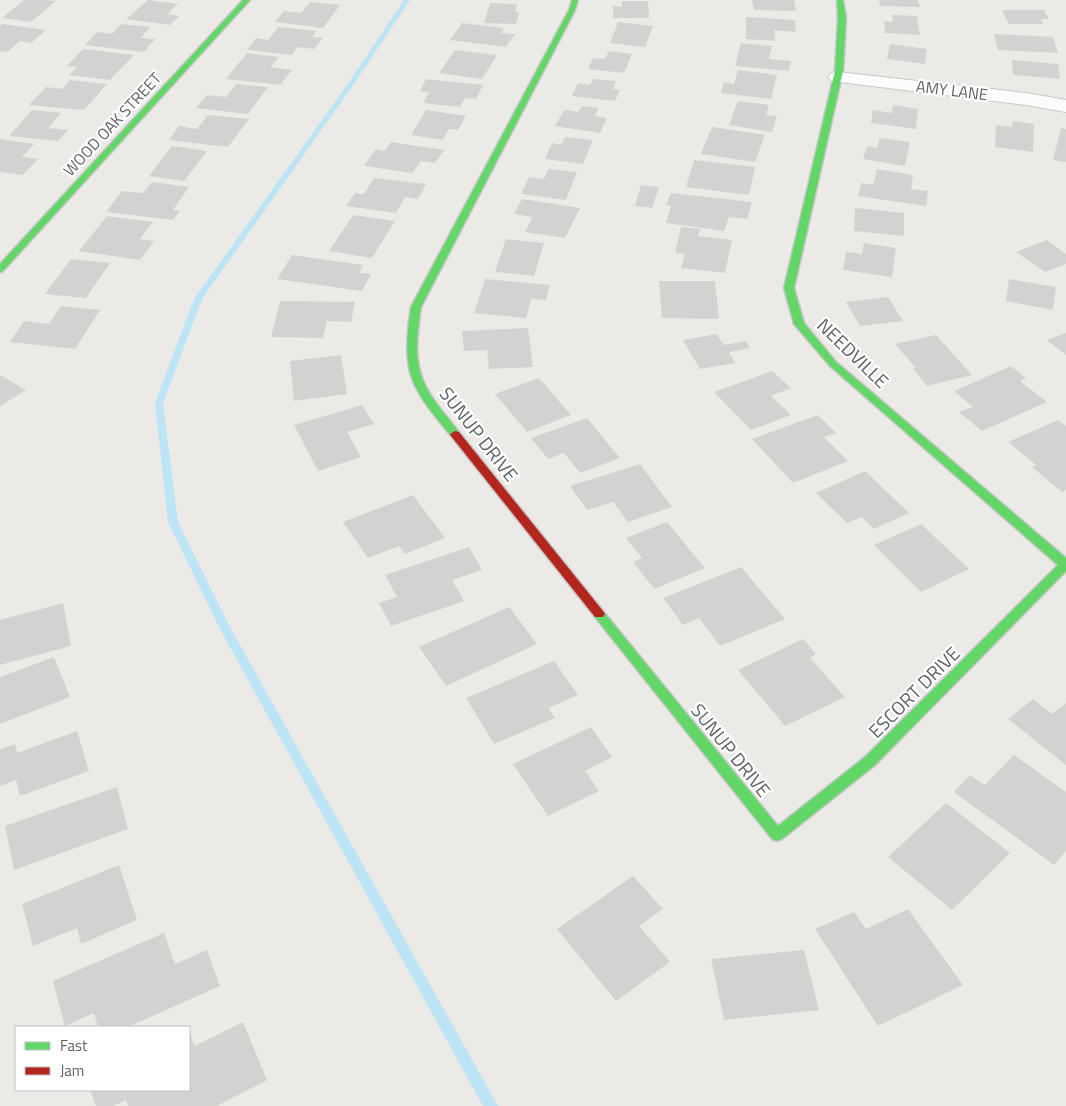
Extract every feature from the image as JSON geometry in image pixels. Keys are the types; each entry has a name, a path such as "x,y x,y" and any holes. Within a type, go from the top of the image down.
{"street":[{"name":"WOOD OAK STREET","path":"0,269 247,0"},
{"name":"SUNUP DRIVE","path":"574,0 567,18 416,307 412,336 413,371 430,402 777,835"},
{"name":"NEEDVILLE","path":"840,0 842,18 841,53 837,77 789,288 798,324 833,364 1066,564"},
{"name":"AMY LANE","path":"837,77 1026,99 1066,106"},
{"name":"ESCORT DRIVE","path":"777,835 870,761 1066,564"}],"building":[{"path":"24,0 56,1 31,22 2,18"},
{"path":"148,0 178,4 167,14 179,16 170,25 126,19"},
{"path":"752,0 794,0 796,11 754,10"},
{"path":"879,0 918,0 920,7 880,6"},
{"path":"622,1 648,1 649,18 613,18 613,6 622,7"},
{"path":"310,2 340,5 323,28 275,22 284,11 301,13"},
{"path":"490,3 517,4 515,12 519,12 516,24 484,23"},
{"path":"1002,10 1044,10 1049,19 1041,19 1043,24 1009,24"},
{"path":"892,15 917,16 920,35 885,33 884,21 893,22"},
{"path":"746,17 795,20 796,32 774,30 775,41 746,39"},
{"path":"618,22 653,26 645,47 610,43"},
{"path":"462,23 504,28 501,33 515,34 506,47 450,40"},
{"path":"3,24 46,30 31,43 20,41 7,52 0,51 0,26"},
{"path":"121,24 150,27 141,38 155,39 144,52 85,45 97,32 112,34"},
{"path":"278,27 316,31 312,37 323,38 314,49 298,47 292,55 247,50 256,38 268,40"},
{"path":"994,34 1053,37 1058,53 998,50"},
{"path":"741,43 772,46 769,59 791,61 789,71 735,66"},
{"path":"890,44 927,49 925,64 887,59"},
{"path":"83,49 134,55 110,80 69,75 77,67 67,66"},
{"path":"455,50 497,55 482,79 439,73"},
{"path":"609,51 632,54 624,73 588,69 593,58 605,59"},
{"path":"247,53 279,57 271,67 292,70 280,85 226,79"},
{"path":"1012,60 1058,64 1060,79 1013,75"},
{"path":"738,70 777,75 771,99 721,93 724,82 734,84"},
{"path":"426,79 483,85 476,99 465,98 460,107 423,103 429,92 420,91"},
{"path":"593,79 616,81 613,89 620,90 615,101 572,96 578,83 590,85"},
{"path":"70,80 107,84 84,110 29,105 46,87 62,89"},
{"path":"236,84 268,87 248,114 196,108 207,95 226,97"},
{"path":"738,101 769,105 766,115 777,116 772,132 729,125"},
{"path":"893,105 918,109 916,129 871,123 873,110 892,113"},
{"path":"582,106 599,108 595,116 607,118 600,133 555,126 564,110 578,112"},
{"path":"32,110 61,113 48,128 68,130 58,141 9,136"},
{"path":"426,110 466,116 458,130 449,129 443,140 411,135"},
{"path":"208,115 249,119 228,147 169,140 179,126 197,129"},
{"path":"1013,121 1034,124 1033,152 995,147 996,125 1012,127"},
{"path":"712,127 765,135 755,162 701,154"},
{"path":"1061,128 1066,129 1066,162 1053,160"},
{"path":"565,137 593,140 583,164 545,159 552,143 561,145"},
{"path":"880,138 910,142 905,166 863,159 867,146 877,148"},
{"path":"0,139 34,144 22,157 38,159 23,175 0,172"},
{"path":"391,142 444,150 435,163 421,161 412,173 364,166 376,149 385,151"},
{"path":"172,146 207,151 184,181 149,176"},
{"path":"694,160 755,167 749,195 686,187"},
{"path":"548,169 577,172 566,200 521,194 529,177 544,179"},
{"path":"877,169 913,175 911,189 928,191 926,206 858,196 861,183 873,185"},
{"path":"374,178 426,184 418,199 405,197 396,213 346,206 355,193 364,194"},
{"path":"152,182 189,187 173,210 180,211 173,220 106,212 122,191 143,193"},
{"path":"641,185 659,187 652,208 635,206"},
{"path":"671,193 752,202 747,219 729,217 724,231 666,223 671,206 666,205"},
{"path":"522,199 580,208 565,238 525,232 533,217 514,214"},
{"path":"855,208 904,213 904,236 854,231"},
{"path":"353,215 395,221 372,258 329,251"},
{"path":"107,216 153,222 140,239 154,241 140,260 79,251"},
{"path":"681,227 700,229 698,236 732,240 725,273 681,268 685,254 675,253"},
{"path":"506,239 544,243 534,276 495,272"},
{"path":"1047,240 1066,254 1066,264 1045,272 1016,252"},
{"path":"864,243 896,248 892,277 843,270 846,252 862,254"},
{"path":"292,255 363,265 359,273 371,274 362,291 277,279"},
{"path":"71,259 110,263 86,298 45,294"},
{"path":"485,279 550,285 546,300 531,299 526,318 474,313"},
{"path":"1009,279 1056,287 1053,310 1006,301"},
{"path":"659,281 715,281 719,319 662,318"},
{"path":"888,297 903,321 860,326 846,302"},
{"path":"280,301 355,302 351,322 327,321 323,338 271,337"},
{"path":"61,306 100,310 75,349 10,342 24,321 49,324"},
{"path":"528,328 533,367 489,369 487,350 464,351 462,331"},
{"path":"1066,333 1066,355 1047,340"},
{"path":"716,334 724,345 746,341 750,348 729,352 735,363 700,369 683,340"},
{"path":"936,335 972,375 927,386 913,369 916,368 895,344"},
{"path":"341,355 347,394 294,401 290,361"},
{"path":"1011,366 1026,378 1020,381 1047,402 982,431 959,412 973,407 954,391"},
{"path":"772,371 791,388 771,396 791,415 751,430 714,392"},
{"path":"0,375 26,390 0,406"},
{"path":"539,378 571,415 527,432 495,394"},
{"path":"362,405 374,424 347,432 361,457 318,471 294,425"},
{"path":"818,415 836,433 824,437 848,461 793,483 752,439"},
{"path":"587,418 620,458 580,473 564,453 548,459 531,438"},
{"path":"1058,420 1066,426 1066,490 1062,492 1032,467 1036,465 1008,442"},
{"path":"640,464 672,507 628,522 613,502 587,510 570,486"},
{"path":"865,471 909,513 874,529 862,517 847,523 816,493"},
{"path":"413,495 445,538 405,554 399,546 368,558 343,522"},
{"path":"667,522 705,568 654,589 633,562 642,558 626,538"},
{"path":"921,524 969,569 921,592 874,545"},
{"path":"469,547 482,570 452,580 464,601 391,626 379,603 397,597 385,575"},
{"path":"741,567 785,619 720,646 699,618 683,625 663,598"},
{"path":"63,603 71,646 0,665 0,620"},
{"path":"509,607 537,644 446,686 419,647"},
{"path":"803,639 816,654 810,658 845,697 785,726 738,670"},
{"path":"54,657 70,697 0,724 0,677"},
{"path":"554,661 578,695 548,708 555,718 494,744 466,698"},
{"path":"1033,699 1052,714 1066,703 1066,765 1008,719"},
{"path":"591,727 612,757 585,771 599,791 548,816 513,764"},
{"path":"77,731 89,771 20,796 16,780 0,786 0,749 15,744 17,753"},
{"path":"1014,755 1066,792 1066,851 1054,865 954,792 970,775 985,785"},
{"path":"117,787 128,829 14,870 5,826"},
{"path":"946,803 1010,853 952,910 888,857"},
{"path":"119,865 137,920 81,944 77,928 33,946 22,904"},
{"path":"633,876 663,909 639,926 670,962 616,1001 557,929"},
{"path":"908,909 963,985 878,1026 815,929 854,912 866,929"},
{"path":"164,933 175,964 207,950 220,986 130,1026 98,1026 94,1013 65,1026 53,981"},
{"path":"804,950 819,1010 724,1020 711,959"},
{"path":"243,1022 267,1080 217,1106 128,1106 126,1100 113,1106 96,1106 90,1091 190,1091 190,1034 195,1046"}],"waterway":[{"path":"407,0 352,83 198,299 159,403 173,522 225,628 491,1106"}],"traffic: fast":[{"path":"0,269 247,0"},
{"path":"455,434 430,403 415,377 412,345 416,307 572,10 575,0"},
{"path":"840,0 842,18 839,71 789,288 799,324 833,364 1065,564"},
{"path":"599,614 777,835 870,761 1066,564"}],"traffic: jam":[{"path":"455,434 599,614"}]}
